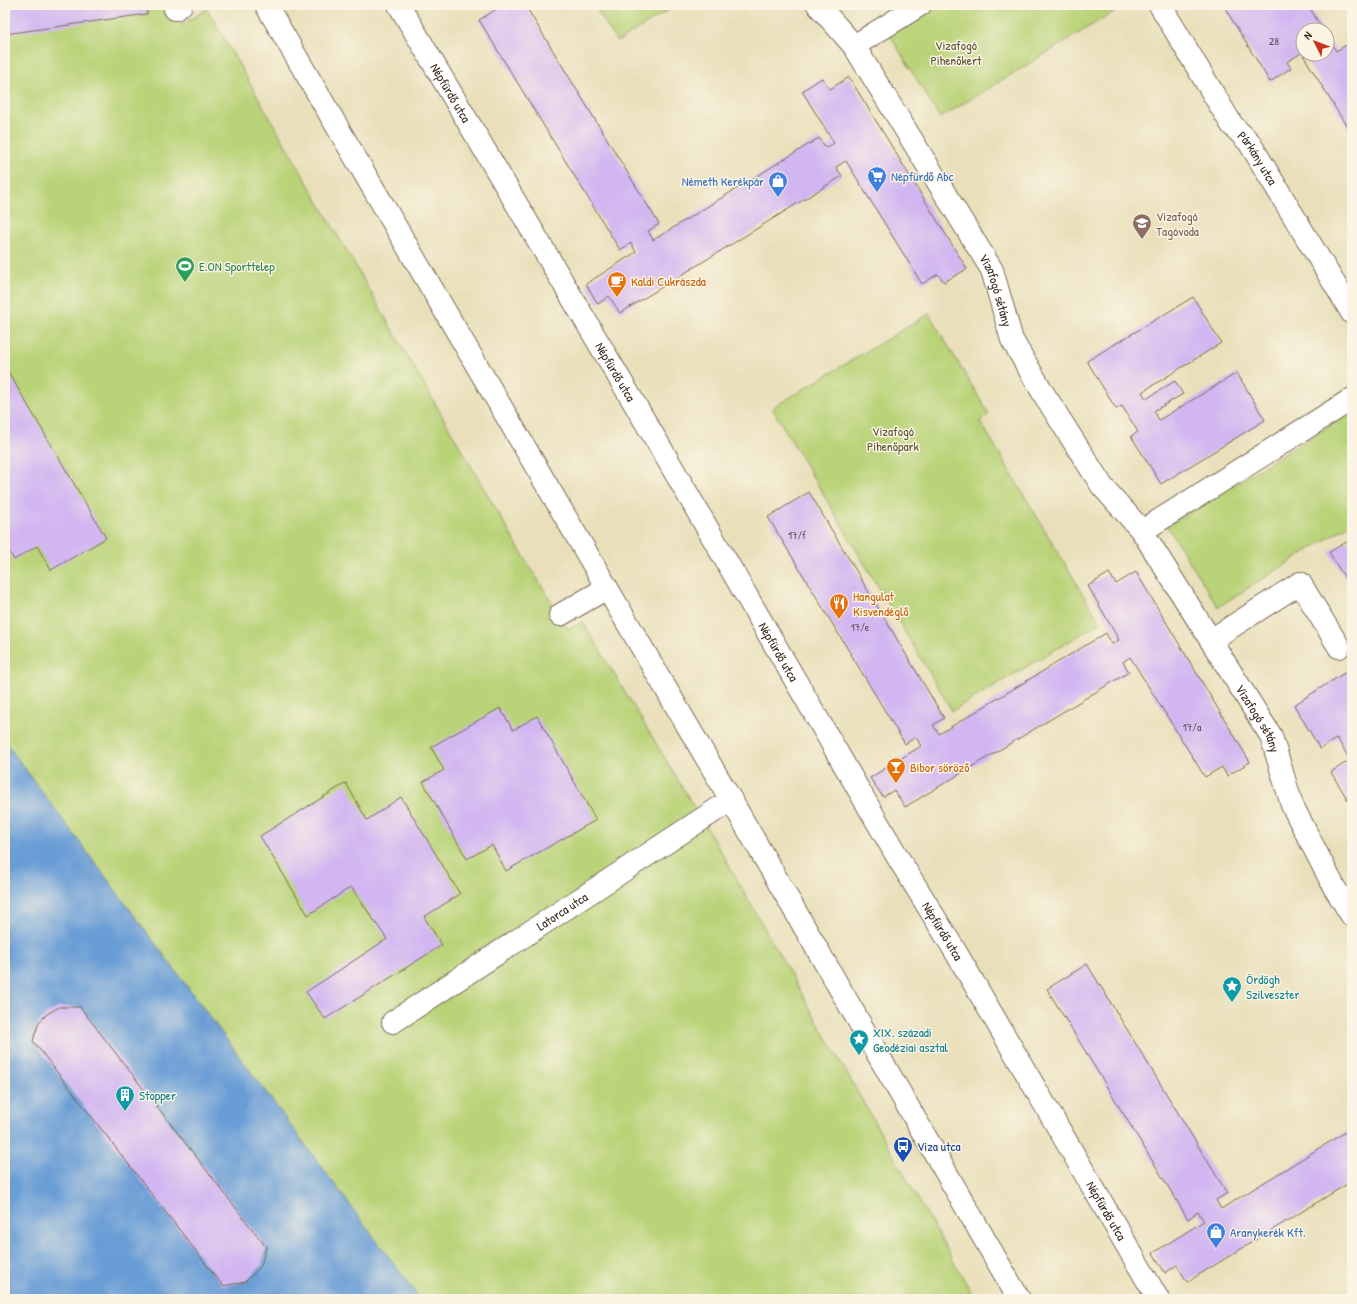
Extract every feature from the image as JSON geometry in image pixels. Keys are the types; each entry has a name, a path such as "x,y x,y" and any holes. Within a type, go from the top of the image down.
{"street":[{"path":"266,5 731,800 1019,1299"},
{"name":"Népfürdő utca","path":"399,5 673,468 897,856 950,943 1158,1299"},
{"name":"Vizafogó sétány","path":"818,5 854,46 992,270 1012,340 1045,396 1102,486 1142,531 1271,736 1292,805 1334,887 1352,916"},
{"path":"854,46 920,5"},
{"name":"Párkány utca","path":"1160,5 1228,119 1249,142 1352,314"},
{"path":"1142,531 1352,399"},
{"path":"1210,640 1300,583 1339,647"},
{"path":"560,615 607,588"},
{"name":"Latorca utca","path":"393,1022 731,800"}],"green space":[{"name":"E.ON Sporttelep","path":"5,5 173,5 182,25 207,9 515,542 568,629 583,622 723,855 975,1299 420,1299 5,742"},
{"path":"594,5 677,5 617,42"},
{"name":"Vizafogó Pihenőkert","path":"932,5 1125,5 940,118 888,32"},
{"name":"Vizafogó Pihenőpark","path":"929,314 989,414 980,421 1100,623 952,711 772,408"},
{"path":"1352,412 1352,523 1218,607 1167,526"}],"water":[{"path":"5,742 420,1299 5,1299"}],"building":[{"path":"5,5 146,5 147,14 5,34"},
{"path":"503,5 525,5 659,224 648,231 653,240 819,138 826,148 834,143 802,91 822,78 830,89 849,77 967,269 944,282 938,274 922,284 846,161 836,167 842,176 620,313 609,296 598,304 586,284 636,252 631,243 620,250 479,20"},
{"path":"1223,5 1308,5 1318,22 1295,22 1295,57 1287,62 1291,68 1270,82"},
{"path":"1352,42 1352,135 1307,62 1335,62 1335,49 1336,51"},
{"path":"1193,297 1221,343 1142,392 1146,399 1175,381 1183,394 1154,411 1159,420 1237,373 1265,420 1161,484 1131,436 1138,432 1122,406 1116,409 1087,361"},
{"path":"5,368 106,538 51,570 37,546 14,560 5,545"},
{"path":"809,492 944,718 933,725 939,734 1106,633 1112,644 1119,640 1088,586 1109,573 1116,584 1136,572 1250,762 1227,776 1222,767 1205,777 1130,657 1123,662 1129,672 905,807 894,790 883,797 870,778 921,746 916,737 905,744 768,517"},
{"path":"1352,539 1352,590 1329,552"},
{"path":"1352,668 1352,807 1331,772 1350,760 1337,738 1320,749 1294,705"},
{"path":"500,708 513,730 537,716 596,820 506,871 492,845 467,859 423,782 444,770 431,747"},
{"path":"346,783 367,820 401,797 460,894 424,917 442,945 325,1019 306,992 387,939 351,887 308,915 260,836"},
{"path":"1087,964 1227,1193 1216,1200 1221,1209 1352,1128 1352,1181 1187,1282 1177,1265 1165,1273 1153,1253 1204,1221 1198,1212 1188,1219 1047,989"},
{"name":"Stopper","path":"59,1007 80,1007 266,1247 261,1266 245,1282 223,1286 33,1041 39,1022 47,1014"}],"place":[{"name":"Népfürdő Abc","path":"877,193"},
{"name":"Németh Kerékpár","path":"778,198"},
{"name":"Vizafogó Tagóvoda","path":"1142,240"},
{"name":"E.ON Sporttelep","path":"185,283"},
{"name":"Kaldi Cukrászda","path":"617,298"},
{"name":"Hangulat Kisvendéglő","path":"839,620"},
{"name":"Bíbor söröző","path":"896,784"},
{"name":"Ördögh Szilveszter","path":"1232,1003"},
{"name":"XIX. századi Geodéziai asztal","path":"859,1056"},
{"name":"Stopper","path":"125,1112"},
{"name":"Viza utca","path":"903,1163"},
{"name":"Aranykerék Kft.","path":"1216,1249"}]}
